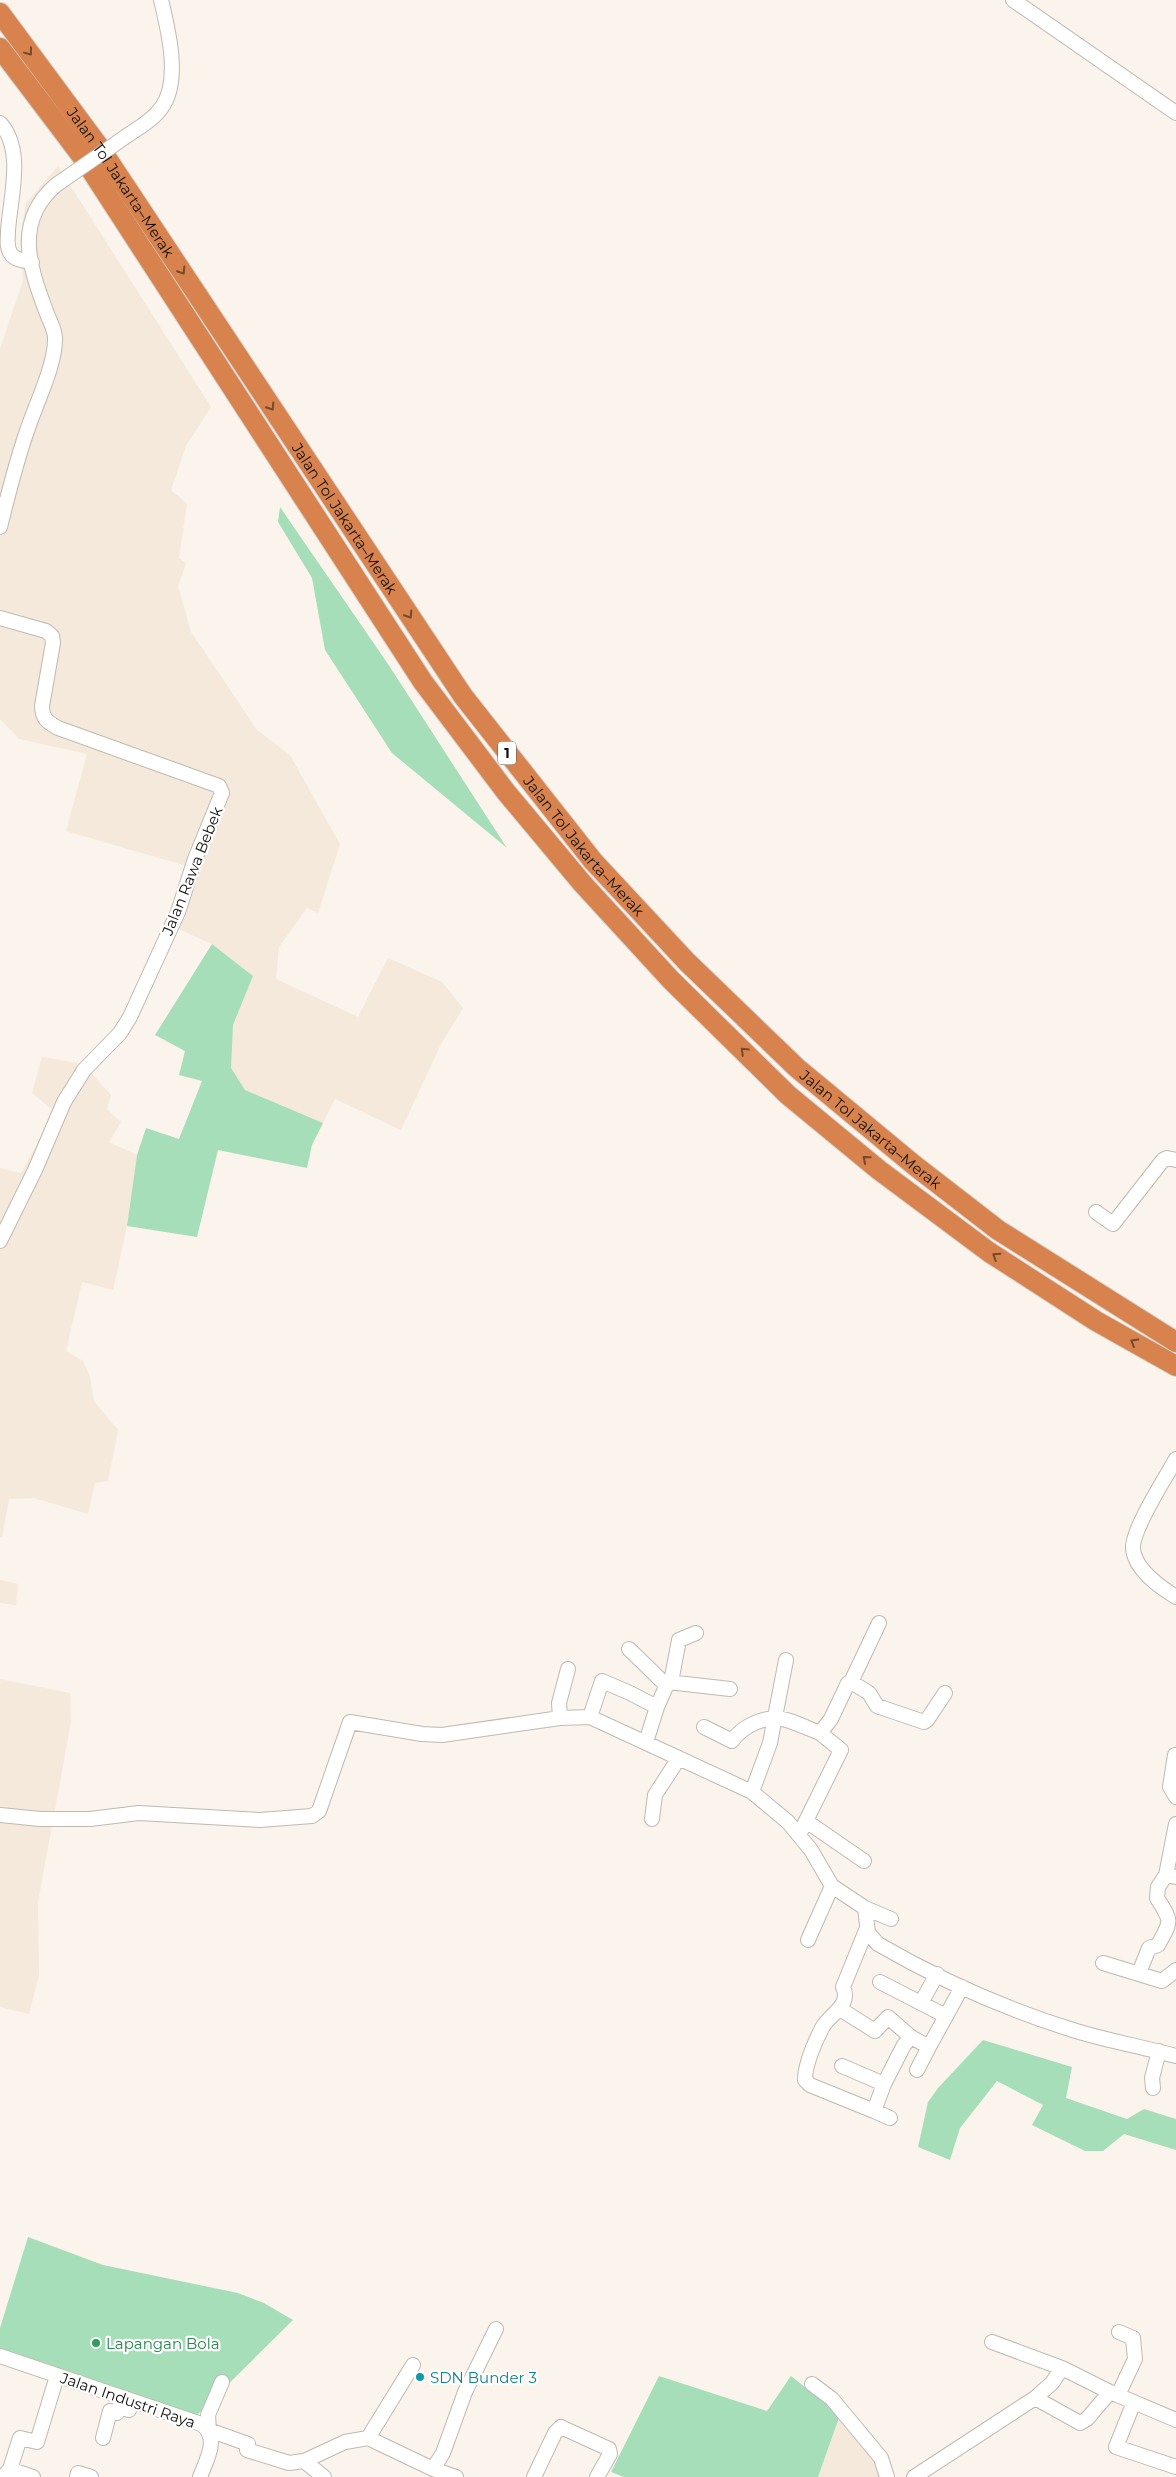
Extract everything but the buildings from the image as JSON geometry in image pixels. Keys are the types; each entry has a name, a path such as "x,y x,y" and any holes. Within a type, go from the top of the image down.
{"highway":[{"name":"Jalan Tol Jakarta–Merak","path":"0,13 100,148 463,696 593,861 687,962 797,1068 914,1165 998,1230 1176,1342"},
{"name":"Jalan Tol Jakarta–Merak","path":"0,48 84,159 423,682 506,792 582,883 671,980 788,1095 879,1170 989,1252 1096,1321 1176,1366"}],"street":[{"path":"0,527 4,493 50,364 56,339 28,248 30,221 43,196 152,118 162,107 168,92 172,45 161,0"},
{"path":"1013,0 1176,113"},
{"path":"0,124 6,132 15,162 9,215 9,250 14,257 32,262"},
{"name":"Jalan Rawa Bebek","path":"0,618 46,631 52,636 53,643 42,706 42,715 48,722 58,728 219,786 222,793 195,859 178,912 125,1026 80,1075 55,1121 35,1170 0,1241"},
{"path":"1096,1212 1114,1224 1163,1160 1167,1158 1176,1160"},
{"path":"1176,1459 1135,1534 1133,1550 1137,1560 1150,1576 1176,1597"},
{"path":"820,1732 831,1719 842,1692 851,1682 879,1623"},
{"path":"646,1742 657,1707 669,1684 679,1640 696,1633"},
{"path":"629,1649 669,1684 730,1689"},
{"path":"752,1792 770,1743 786,1660"},
{"path":"560,1718 559,1703 568,1669"},
{"path":"590,1717 602,1682 630,1693 657,1707"},
{"path":"851,1682 869,1693 877,1706 924,1722 945,1692"},
{"path":"0,1815 40,1819 90,1819 139,1813 260,1820 312,1816 319,1811 350,1722 422,1734 442,1735 560,1718 590,1717 752,1792 778,1813 799,1835 811,1850 832,1886 866,1908 891,1919"},
{"path":"704,1727 732,1741 739,1731 746,1727 776,1717 820,1732 841,1750 799,1835"},
{"path":"1176,1754 1170,1787 1176,1797"},
{"path":"652,1819 654,1796 679,1758"},
{"path":"806,1821 864,1861"},
{"path":"1139,1973 1149,1948 1158,1945 1169,1923 1168,1917 1157,1898 1158,1887 1171,1876 1176,1824"},
{"path":"808,1940 832,1886"},
{"path":"866,1908 867,1928 870,1938 878,1944 962,1987 1019,2011 1075,2031 1176,2056"},
{"path":"867,1928 843,1987 846,1997 840,2009 826,2021 822,2029 805,2080 810,2085 890,2118"},
{"path":"1103,1963 1165,1981 1176,1970"},
{"path":"922,2002 936,1974"},
{"path":"880,1982 946,2016"},
{"path":"916,2070 962,1987"},
{"path":"840,2009 875,2031 888,2017 911,2037 929,2047"},
{"path":"874,2111 884,2084 904,2044 911,2037"},
{"path":"1154,2088 1152,2078 1159,2051"},
{"path":"842,2066 884,2084"},
{"path":"222,2382 208,2415 209,2430 248,2444 247,2450 282,2462 304,2461 345,2442 368,2438 444,2474 443,2453 466,2392 496,2328"},
{"path":"1035,2398 1080,2423 1087,2419 1114,2394 1135,2359 1133,2338 1119,2332"},
{"path":"992,2342 1062,2368 1114,2394 1176,2420"},
{"name":"Jalan Industri Raya","path":"0,2356 202,2424 209,2430 212,2437 210,2449 200,2477"},
{"path":"368,2438 413,2365"},
{"path":"914,2477 1035,2398 1052,2383 1062,2368"},
{"path":"34,2477 7,2473 20,2438 38,2442 57,2376"},
{"path":"812,2384 832,2399 881,2458 887,2477"},
{"path":"104,2438 110,2412 117,2413 119,2407 129,2410 132,2402"},
{"path":"1134,2402 1116,2447 1176,2467"},
{"path":"534,2477 555,2433 561,2428 609,2449 610,2454 596,2477"},
{"path":"304,2461 324,2477"},
{"path":"76,2477 78,2473 91,2477"}],"shaded area":[{"path":"58,166 211,407 186,446 171,490 187,504 179,558 186,563 178,586 191,632 257,730 290,755 340,844 318,913 307,908 279,947 276,979 358,1017 388,958 442,982 463,1008 441,1044 401,1130 335,1099 323,1123 245,1090 230,1068 233,1025 253,976 212,944 169,925 190,867 66,831 87,754 19,739 0,719 0,349 23,281 20,239 26,203"},
{"path":"42,1057 83,1064 111,1095 107,1109 121,1122 109,1142 137,1155 127,1226 113,1290 82,1282 66,1351 83,1361 90,1377 94,1401 118,1430 108,1481 95,1483 88,1514 34,1498 9,1499 2,1537 0,1537 0,1168 21,1173 55,1112 32,1093"},
{"path":"0,1580 18,1584 16,1605 0,1603"},
{"path":"0,1679 70,1693 71,1722 38,1902 39,1975 29,2014 0,2007"},
{"path":"840,2415 869,2431 883,2452 882,2477 818,2477"}],"green space":[{"path":"280,507 388,664 507,848 392,753 325,650 312,578 278,522"},
{"path":"212,944 253,976 233,1025 231,1068 245,1090 323,1123 312,1145 307,1168 218,1150 197,1237 127,1226 137,1155 146,1128 179,1139 202,1081 179,1075 185,1051 155,1035"},
{"path":"983,2040 1072,2067 1066,2098 1127,2119 1144,2109 1176,2119 1176,2150 1124,2134 1103,2151 1085,2151 1032,2125 1043,2105 997,2081 960,2128 950,2160 918,2147 928,2102 938,2088"},
{"path":"28,2237 103,2265 238,2293 264,2303 293,2320 194,2418 0,2349 0,2328"},
{"path":"659,2376 767,2411 791,2376 840,2415 818,2477 624,2477 611,2472"}],"place":[{"name":"Lapangan Bola","path":"96,2343"},
{"name":"SDN Bunder 3","path":"420,2377"}]}
